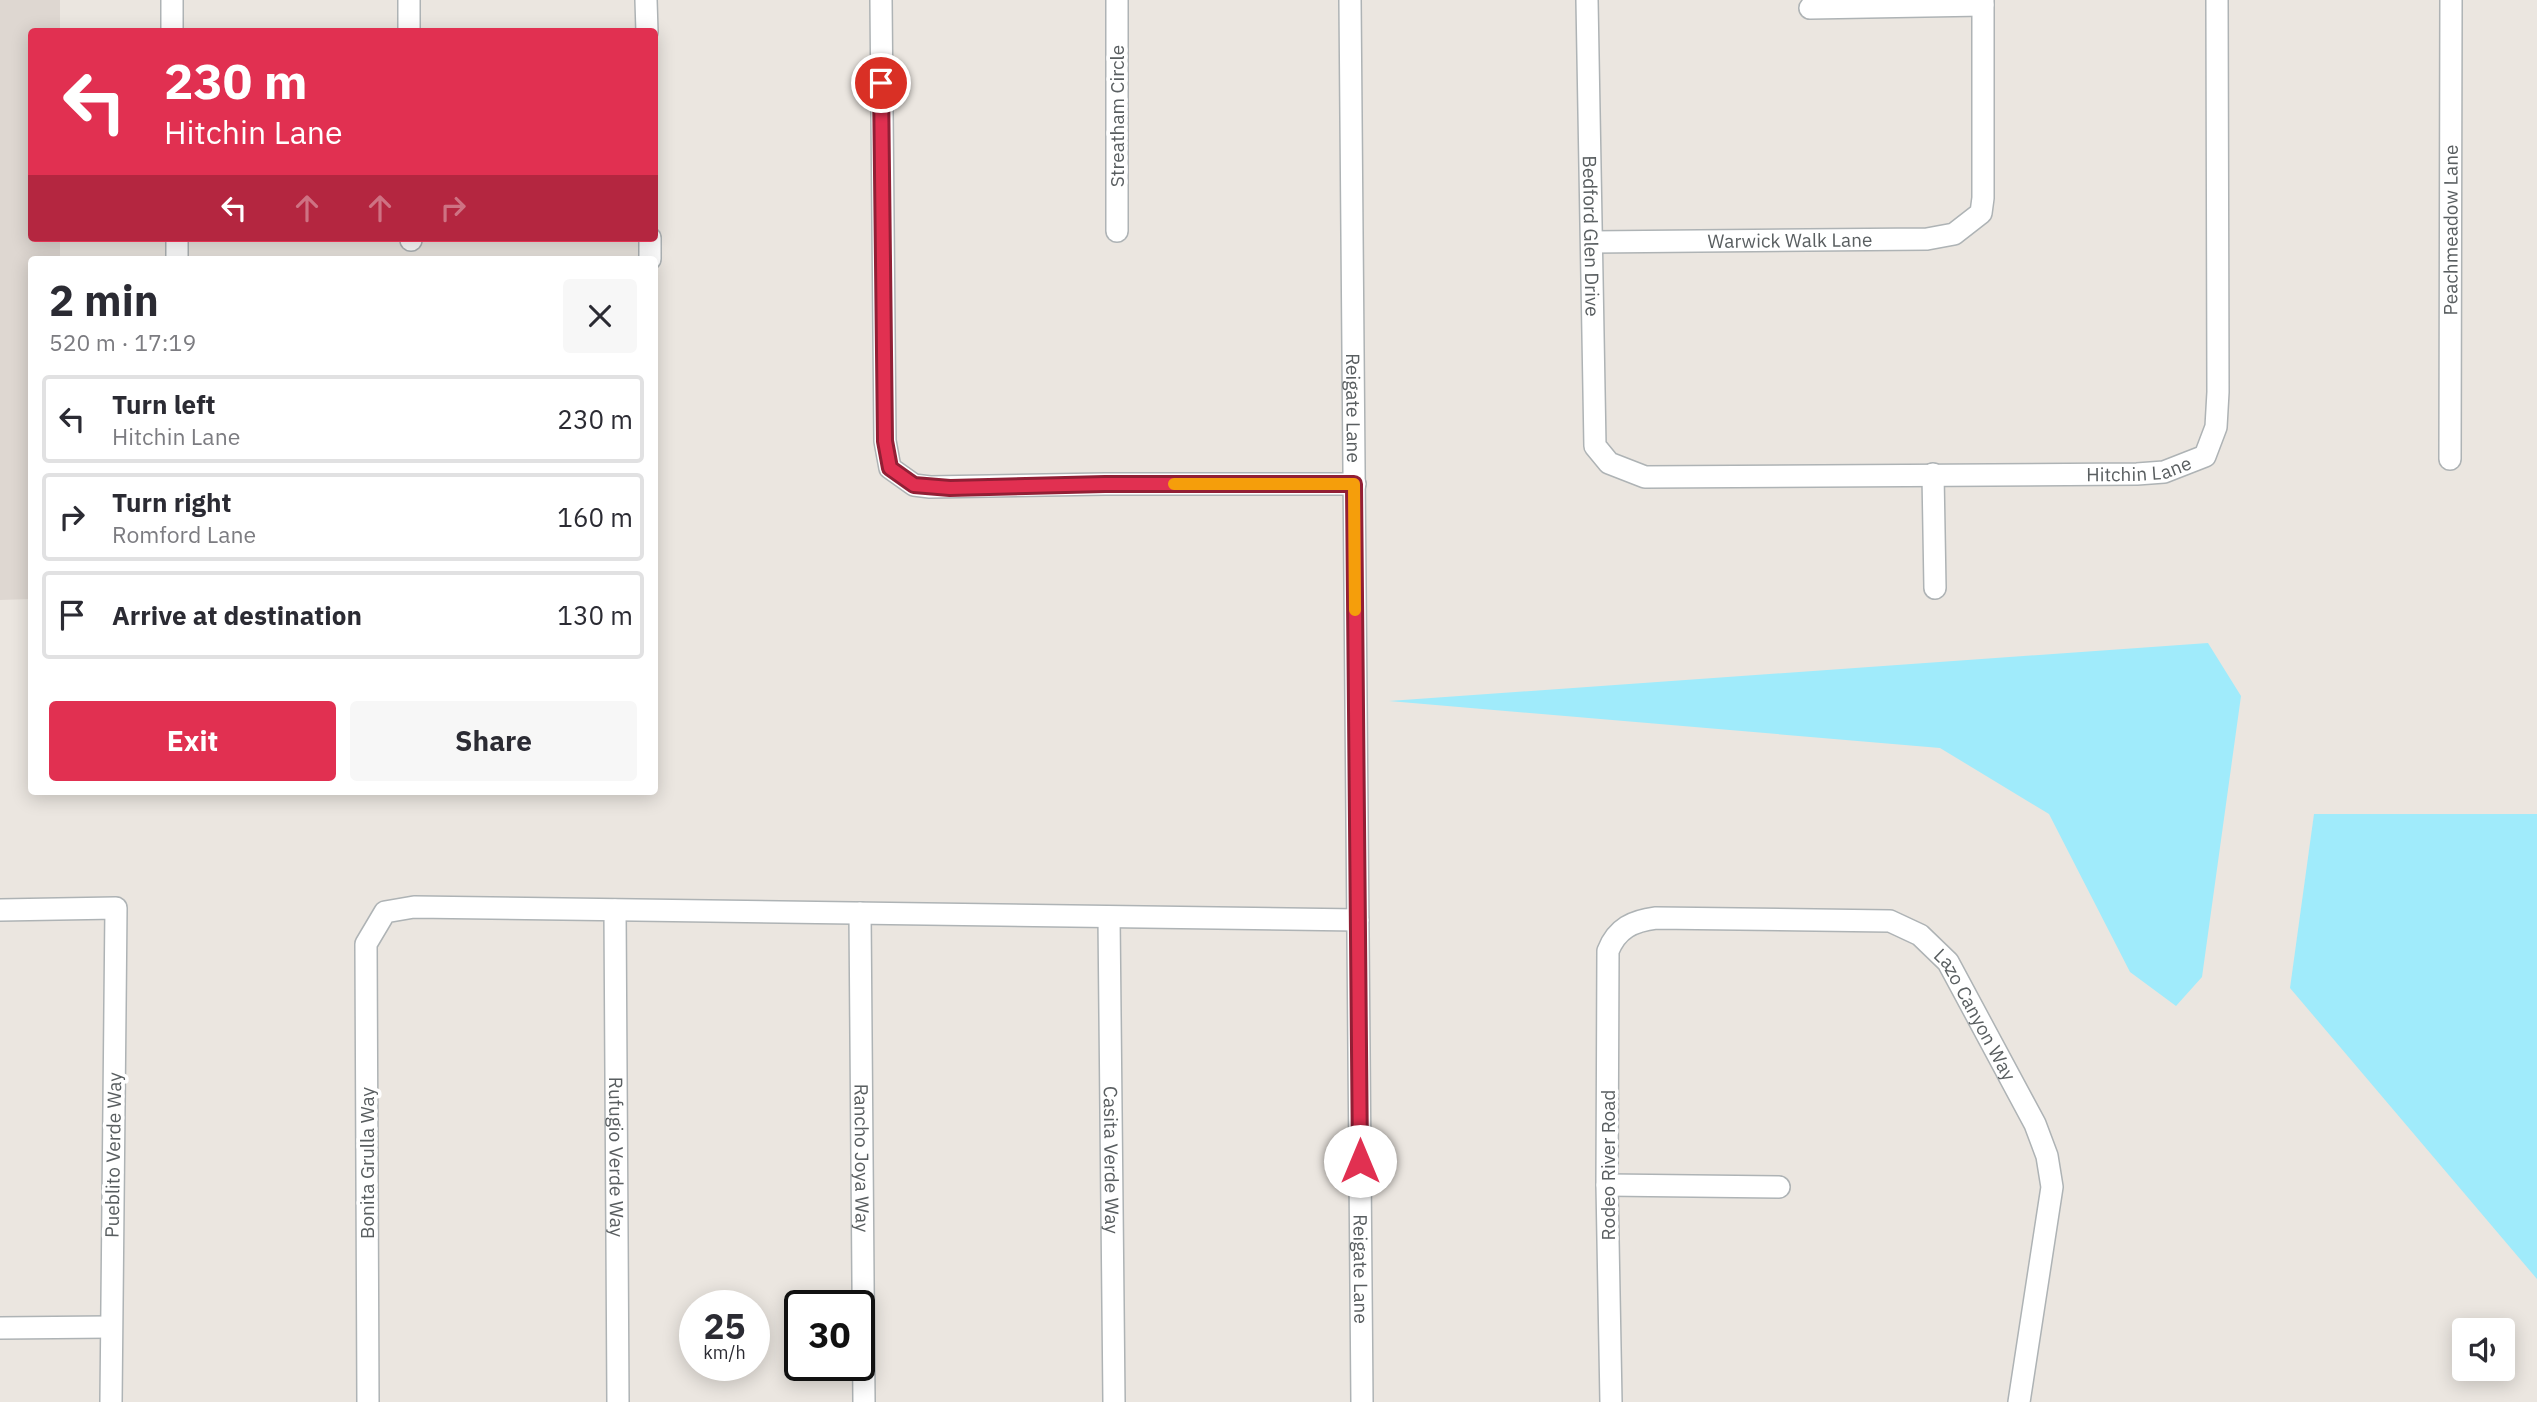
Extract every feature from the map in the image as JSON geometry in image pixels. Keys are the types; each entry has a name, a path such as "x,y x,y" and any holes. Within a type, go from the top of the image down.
{"street":[{"path":"172,0 172,28"},
{"path":"409,0 410,28"},
{"path":"646,0 647,28"},
{"path":"881,0 887,451 890,468 914,485 930,487 1354,484"},
{"name":"Streatham Circle","path":"1117,0 1117,231"},
{"name":"Reigate Lane","path":"1350,0 1362,1402"},
{"name":"Bedford Glen Drive","path":"1587,0 1593,428 1595,446 1614,464"},
{"name":"Hitchin Lane","path":"1614,464 1645,477 2164,472 2205,456 2216,427 2218,392 2217,0"},
{"name":"Peachmeadow Lane","path":"2450,459 2451,0"},
{"path":"1810,8 1983,2"},
{"name":"Warwick Walk Lane","path":"1592,242 1927,239 1954,234 1980,214 1983,2"},
{"path":"1933,474 1935,588"},
{"name":"Bonita Grulla Way","path":"368,1402 366,944 374,926 385,912 414,907 615,910"},
{"name":"Pueblito Verde Way","path":"0,910 116,908 111,1402"},
{"path":"615,910 1358,920"},
{"name":"Rufugio Verde Way","path":"615,910 618,1402"},
{"name":"Rancho Joya Way","path":"860,913 864,1402"},
{"name":"Casita Verde Way","path":"1109,917 1114,1402"},
{"name":"Lazo Canyon Way","path":"1619,932 1630,924 1656,918 1874,919 1908,927 1935,947 1961,984 2035,1124 2051,1173 2052,1187 2019,1402"},
{"name":"Rodeo River Road","path":"1611,1402 1607,965 1608,951 1619,932"},
{"path":"1607,1185 1779,1186"},
{"path":"0,1328 110,1327"}],"shaded area":[{"path":"0,0 60,0 60,28 28,28 28,242 60,242 60,256 28,256 28,599 0,600"}],"water":[{"path":"2208,643 2241,696 2202,977 2176,1006 2130,972 2049,814 1940,748 1389,701"},
{"path":"2314,814 2537,814 2537,1279 2290,988"}],"slow traffic":[{"path":"1174,484 1354,484 1355,610"}],"route":[{"path":"881,83 885,441 890,468 914,485 950,488 1105,484 1354,484 1360,1161"}]}
